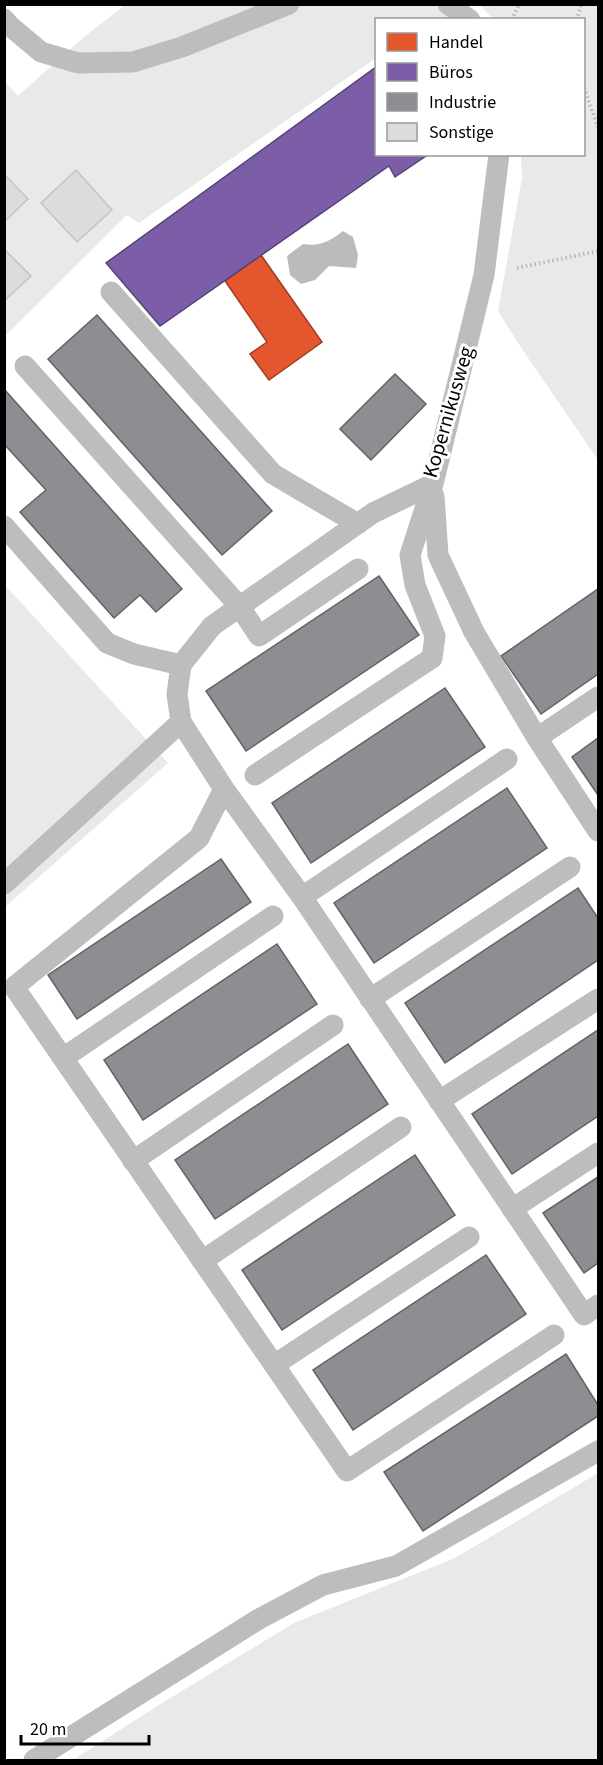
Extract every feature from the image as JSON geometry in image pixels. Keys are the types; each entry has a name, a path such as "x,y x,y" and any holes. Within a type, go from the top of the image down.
{"lane":[{"path":"4,19 41,52 78,63 133,62 182,46 289,4"},
{"path":"448,4 467,18"},
{"name":"Kopernikusweg","path":"181,665 212,626 373,513 433,484 484,275 499,156"},
{"path":"111,292 273,474 358,524"},
{"path":"25,366 240,607 259,636 358,569"},
{"path":"433,484 438,555 474,632 537,738 598,831"},
{"path":"255,775 432,658 435,636 415,585 410,555 433,484"},
{"path":"4,526 107,643 134,654 181,665 177,694 181,722 224,789 302,897 584,1315 598,1305"},
{"path":"537,738 598,698"},
{"path":"4,884 181,722"},
{"path":"302,897 507,759"},
{"path":"224,789 199,838 9,990 63,1058 347,1471 554,1335"},
{"path":"370,999 570,867"},
{"path":"63,1058 273,916"},
{"path":"439,1101 598,999"},
{"path":"133,1161 333,1025"},
{"path":"202,1261 401,1127"},
{"path":"512,1209 598,1153"},
{"path":"274,1365 469,1237"},
{"path":"34,1761 259,1620 323,1585 396,1566 598,1451"}],"path":[{"path":"513,18 519,4"},
{"path":"585,91 598,128"},
{"path":"484,275 598,251"}],"shaded area":[{"path":"125,5 466,5 468,18 375,18 375,59 139,223 127,215 5,336 5,82 18,96 84,37"},
{"path":"480,5 598,5 598,460 498,311 522,178 521,156 585,156 585,18 492,18"},
{"path":"343,231 353,237 358,255 356,268 329,266 315,280 301,284 290,275 287,256 303,244 315,245 334,238"},
{"path":"4,584 168,763 5,907 4,907"},
{"path":"598,1473 598,1760 73,1760 294,1623 455,1558"}],"building: Handel":[{"path":"261,255 322,342 269,380 250,354 267,342 225,281"}],"building: Büros":[{"path":"375,68 375,156 426,156 395,177 389,166 160,326 106,263"}],"building: Industrie":[{"path":"97,315 272,511 222,555 48,359"},
{"path":"395,374 426,404 371,460 340,429"},
{"path":"4,389 182,589 156,612 140,595 114,618 20,512 46,490 4,444"},
{"path":"379,576 419,635 246,751 206,691"},
{"path":"598,589 598,674 541,714 501,656"},
{"path":"445,688 485,747 311,863 272,803"},
{"path":"598,738 598,795 572,757"},
{"path":"507,788 547,848 374,963 334,903"},
{"path":"221,859 251,902 77,1019 48,975"},
{"path":"578,888 598,918 598,960 445,1063 405,1003"},
{"path":"277,944 317,1004 143,1120 104,1060"},
{"path":"598,1030 598,1116 512,1174 472,1114"},
{"path":"348,1044 388,1104 215,1219 175,1160"},
{"path":"415,1155 455,1215 282,1330 242,1270"},
{"path":"598,1177 598,1263 584,1273 543,1213"},
{"path":"486,1255 526,1314 353,1430 313,1370"},
{"path":"566,1354 598,1405 598,1416 423,1531 384,1472"}],"building: Sonstige":[{"path":"76,170 112,210 77,242 41,203"},
{"path":"4,174 28,199 4,222"},
{"path":"4,249 31,276 4,301"}]}
